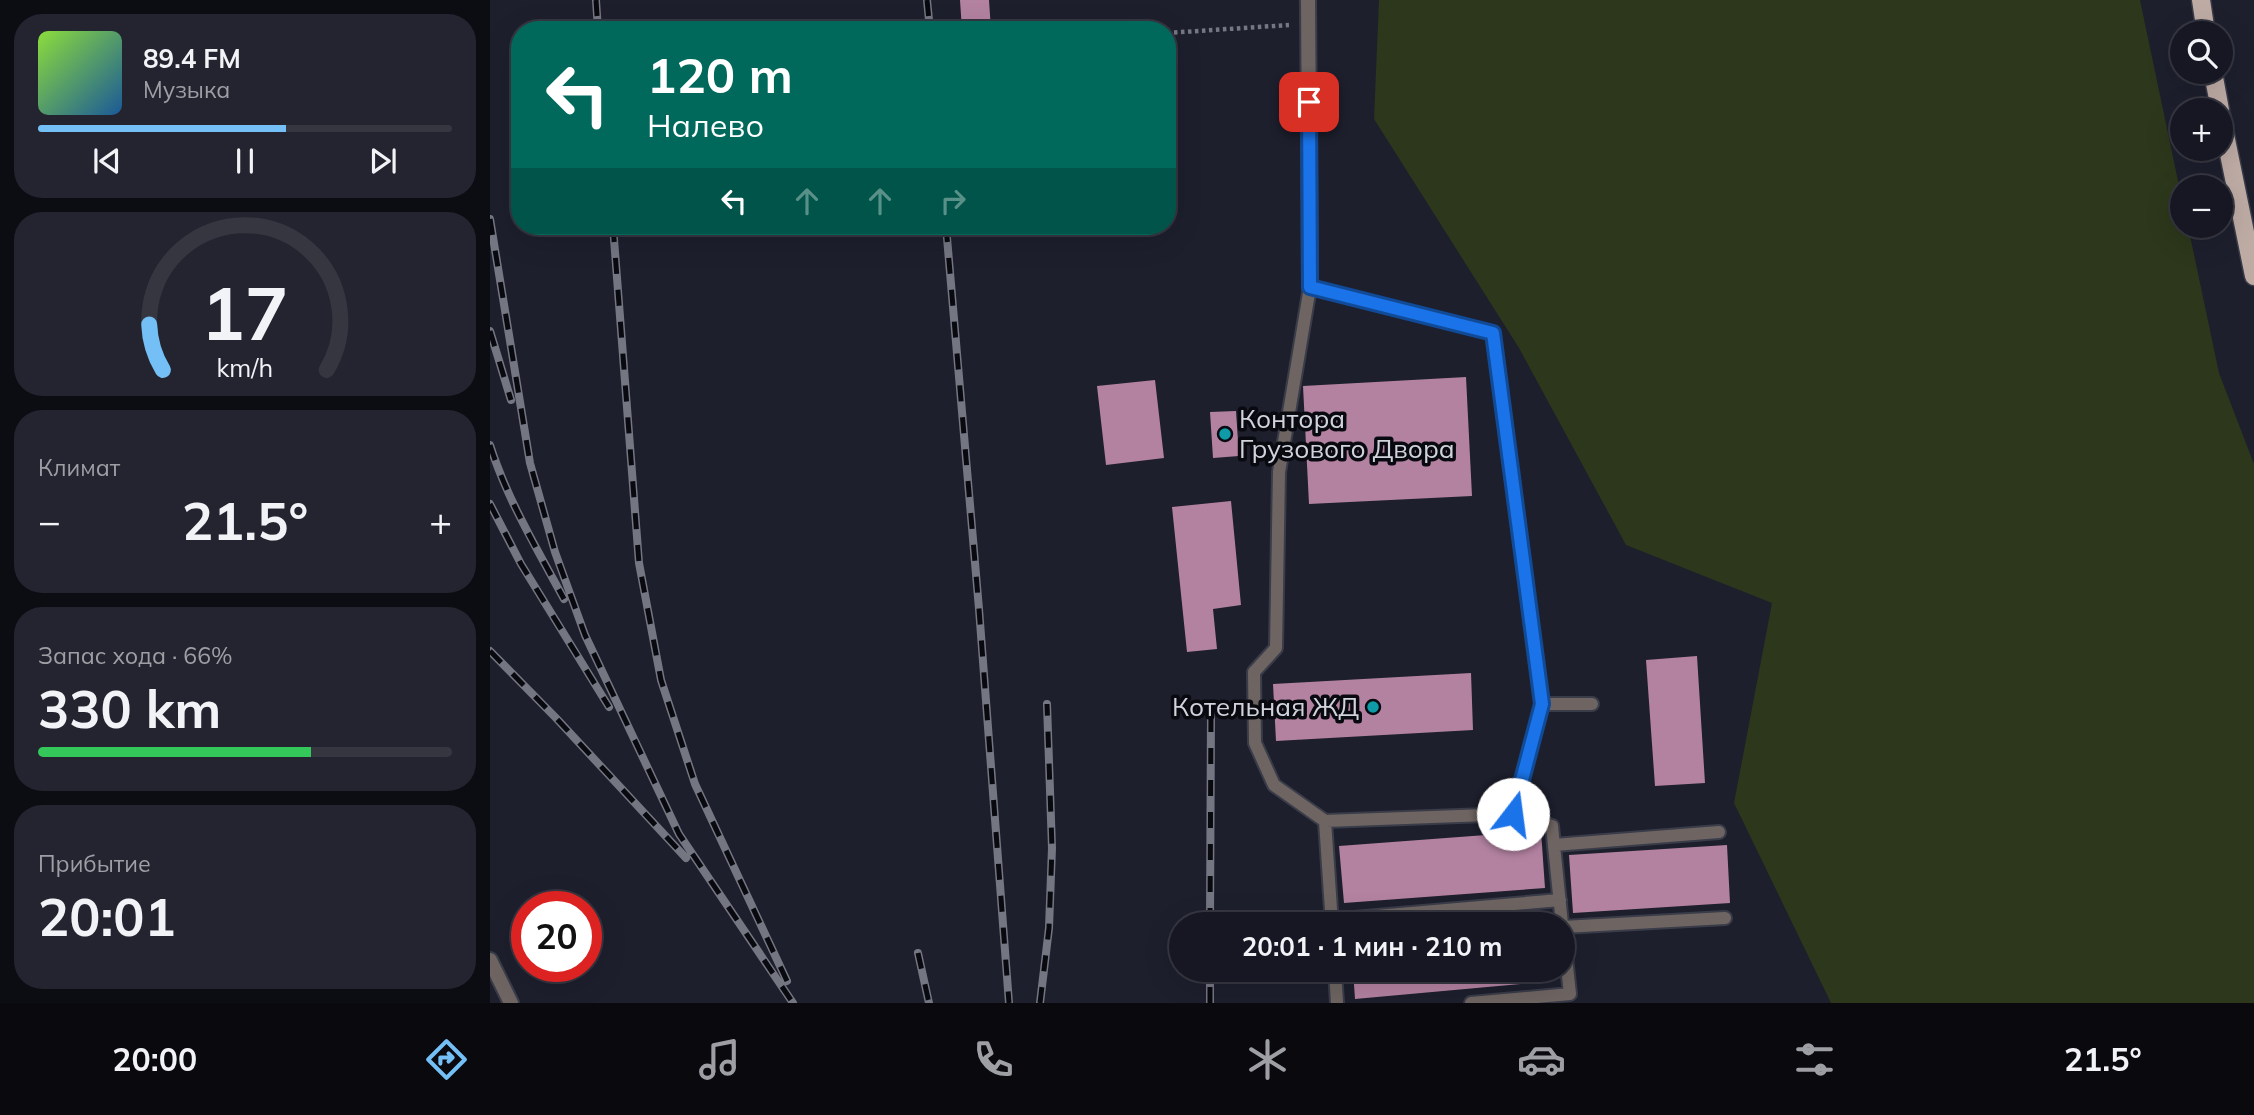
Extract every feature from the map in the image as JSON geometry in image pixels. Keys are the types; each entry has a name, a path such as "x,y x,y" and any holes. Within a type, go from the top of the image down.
{"main road":[{"path":"2201,0 2204,21"},
{"path":"2230,161 2254,276"}],"street":[{"path":"1308,0 1310,287"},
{"path":"490,960 511,1003"}],"lane":[{"path":"1513,814 1542,704 1493,333 1310,287 1279,472 1276,648 1254,672 1255,743 1274,785 1325,821 1513,814 1552,826 1561,912"},
{"path":"1542,704 1592,704"},
{"path":"1325,821 1331,912"},
{"path":"1554,845 1719,832"},
{"path":"1436,912 1560,900"},
{"path":"1575,926 1725,918"},
{"path":"1336,982 1337,1003"},
{"path":"1471,1003 1570,994 1569,982"}],"path":[{"path":"1176,32 1308,23"}],"green space":[{"path":"1379,0 2140,0 2170,143 2170,161 2174,161 2177,175 2170,175 2170,238 2191,238 2219,373 2254,464 2254,1003 1831,1003 1734,803 1772,603 1626,545 1519,348 1374,119"}],"building":[{"path":"960,0 989,0 990,21 961,21"},
{"path":"1466,377 1472,496 1309,504 1303,386"},
{"path":"1155,380 1164,458 1106,465 1097,386"},
{"name":"Контора Грузового Двора","path":"1236,411 1239,456 1213,458 1210,412"},
{"path":"1231,501 1241,605 1213,609 1217,649 1187,652 1172,507"},
{"path":"1697,656 1705,783 1655,786 1646,660"},
{"name":"Котельная ЖД","path":"1471,673 1473,730 1276,741 1273,684"},
{"path":"1541,831 1545,888 1344,903 1339,846"},
{"path":"1727,845 1730,903 1575,913 1569,855"},
{"path":"1354,982 1541,982 1355,999"}],"railway":[{"path":"596,0 597,21"},
{"path":"927,0 929,21"},
{"path":"490,219 530,463 555,552 585,635 679,834 793,1003"},
{"path":"614,235 639,563 661,680 695,784 787,981"},
{"path":"947,235 1009,1003"},
{"path":"490,331 511,400"},
{"path":"490,445 514,504 564,599"},
{"path":"490,504 521,564 609,707"},
{"path":"490,651 686,858"},
{"path":"1040,1003 1049,928 1052,848 1047,704"},
{"path":"1210,912 1211,710"},
{"path":"918,953 929,1003"},
{"path":"1210,982 1210,1003"}],"place":[{"name":"Контора Грузового Двора","path":"1225,434"},
{"name":"Котельная ЖД","path":"1373,707"}],"route":[{"path":"1309,102 1310,287 1493,333 1542,704 1513,814"}]}
